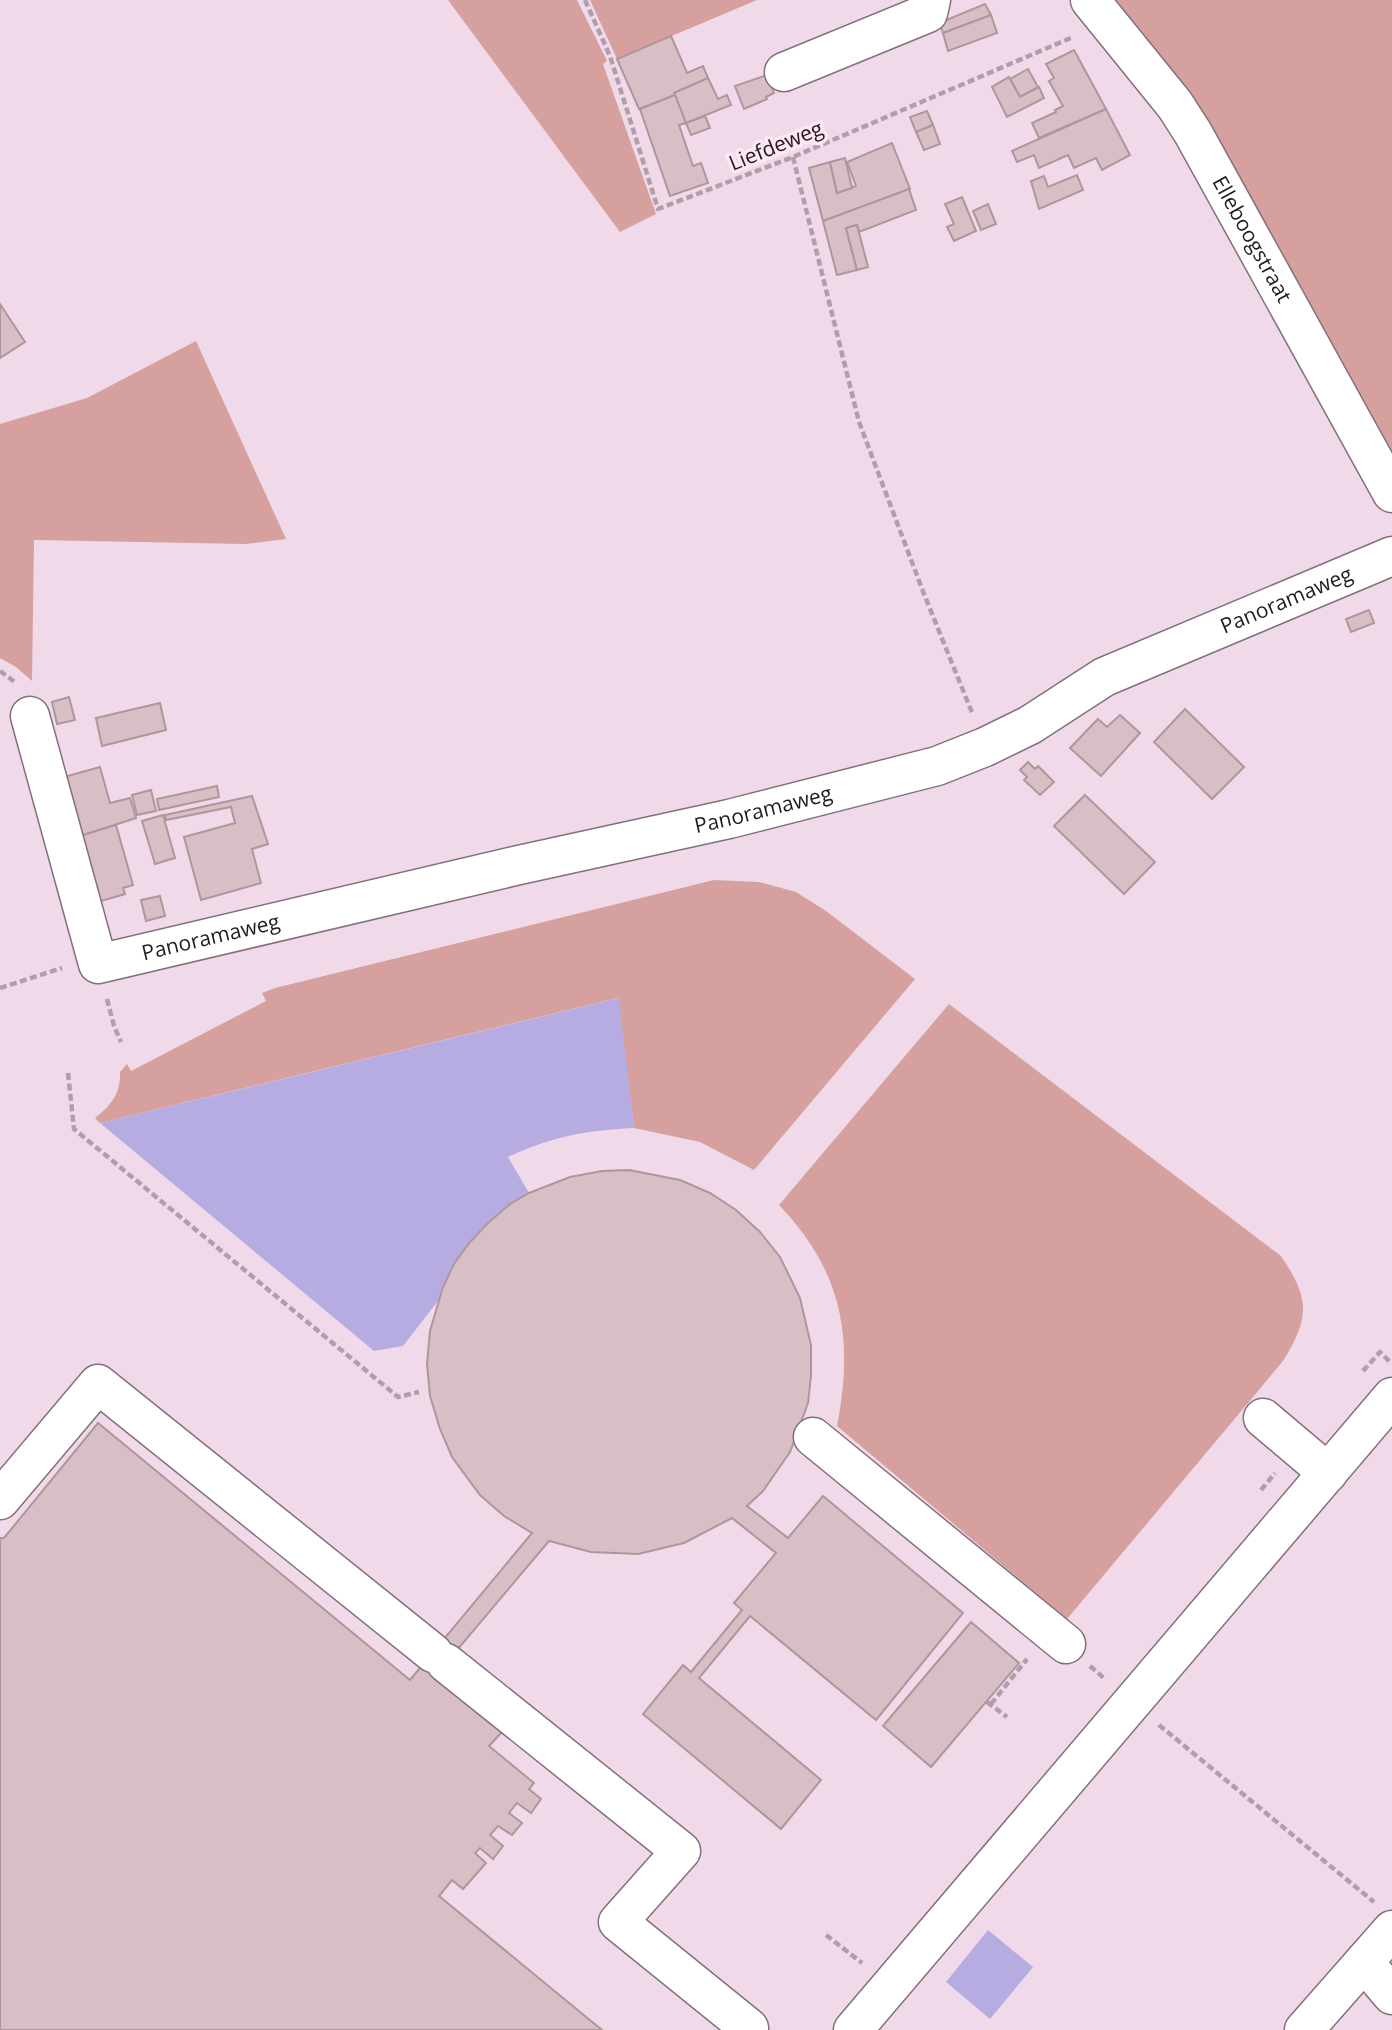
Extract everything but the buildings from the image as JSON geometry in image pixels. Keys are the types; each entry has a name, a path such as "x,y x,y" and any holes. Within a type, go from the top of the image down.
{"street":[{"path":"784,72 928,12 931,0"},
{"name":"Elleboogstraat","path":"1098,9 1175,105 1193,133 1392,493"},
{"name":"Panoramaweg","path":"98,964 519,864 729,819 937,766 1030,725 1104,677 1392,556"},
{"path":"30,716 98,964"},
{"path":"0,1500 98,1384 681,1851 618,1922 748,2028"},
{"path":"853,2030 1392,1398"},
{"path":"1264,1419 1328,1473"},
{"path":"813,1437 1058,1638"},
{"path":"1304,2030 1364,1962 1387,1919"},
{"path":"1364,1962 1392,1995"}],"path":[{"name":"Liefdeweg","path":"585,0 610,56 658,209 793,157 1095,28 1098,9"},
{"path":"793,157 859,422 985,747"},
{"path":"0,988 67,966 98,964 114,1026 121,1042"},
{"path":"68,1073 74,1129 398,1397 419,1392"},
{"path":"1007,1717 989,1703 1058,1638 1387,1919"},
{"path":"826,1935 865,1966"}],"shaded area":[{"path":"448,0 577,0 607,61 603,64 656,214 620,232"},
{"path":"590,0 757,0 617,59"},
{"path":"1105,0 1392,0 1392,458"},
{"path":"196,341 286,539 246,544 34,540 32,681 0,658 0,424 87,398"},
{"path":"714,880 759,882 796,892 826,911 915,979 754,1170 700,1142 634,1128 618,998 100,1123 95,1118 114,1098 119,1086 120,1072 127,1064 131,1071 266,1001 262,993 275,988"},
{"path":"619,998 634,1128 569,1136 508,1157 529,1193 495,1216 470,1242 449,1274 438,1301 403,1346 374,1351 100,1123"},
{"path":"949,1004 1281,1256 1291,1271 1301,1297 1302,1320 1283,1361 1067,1619 837,1426 844,1364 838,1308 830,1281 817,1255 801,1230 779,1205"},
{"path":"988,1930 1033,1967 990,2019 946,1982"}]}
